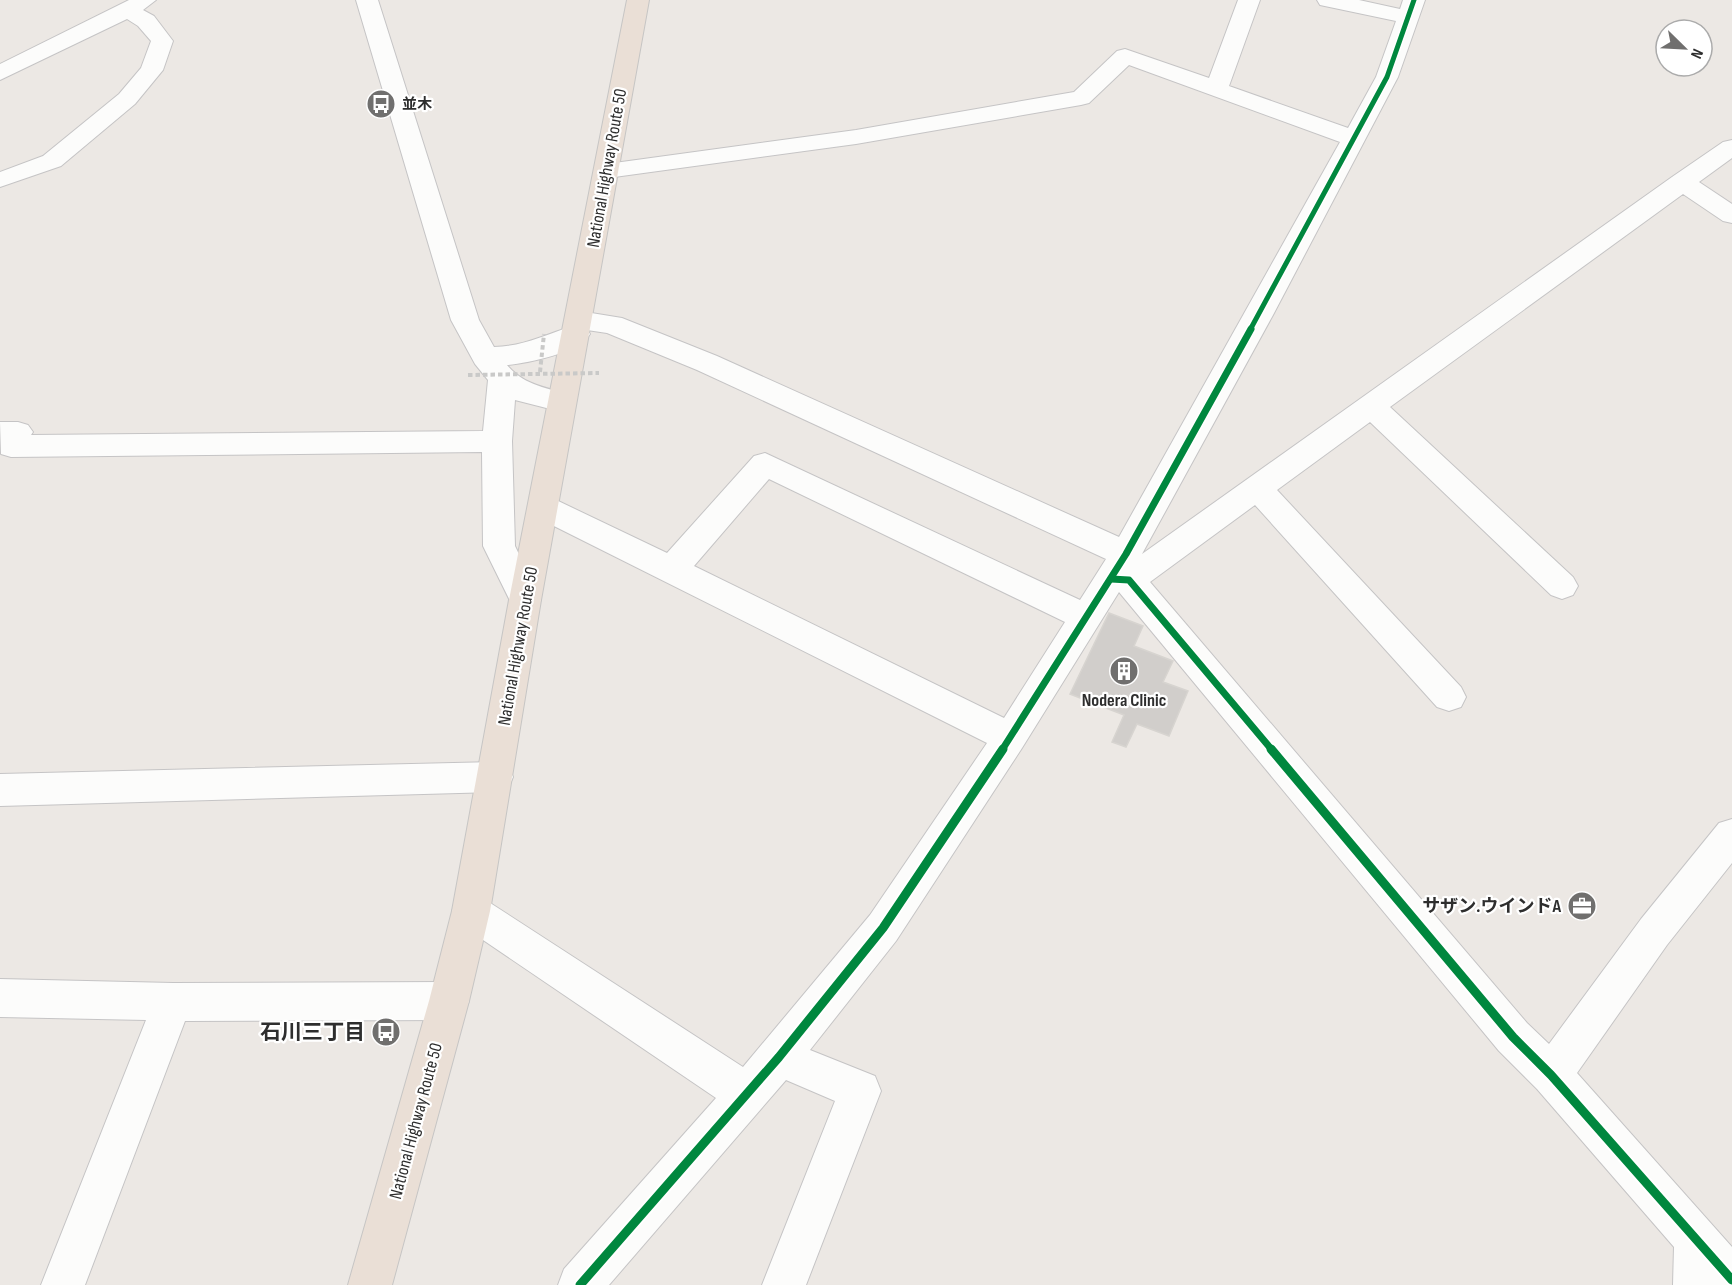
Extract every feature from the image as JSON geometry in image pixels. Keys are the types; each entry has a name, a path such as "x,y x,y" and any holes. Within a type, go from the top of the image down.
{"highway":[{"name":"National Highway Route 50","path":"370,1285 449,1001 471,911 525,600 638,0"}],"street":[{"path":"366,0 465,320 485,370 497,441 499,546 525,600"},
{"path":"1216,90 1249,0"},
{"path":"580,1285 779,1058 883,928 1087,618 1122,571 1387,77 1412,9 1328,0"},
{"path":"0,73 136,5 162,41 152,70 127,99 52,161 0,180"},
{"path":"607,171 856,137 1082,98 1125,56 1353,138"},
{"path":"1122,571 1257,489 1732,147"},
{"path":"1682,183 1732,215"},
{"path":"485,370 509,357 555,346 577,327 612,324 707,363 1122,571 1513,1037 1551,1075 1732,1280"},
{"path":"485,370 525,395 562,402"},
{"path":"1371,406 1562,586"},
{"path":"4,447 497,441"},
{"path":"672,569 765,464 1087,618"},
{"path":"1257,489 1449,697"},
{"path":"543,507 1010,738"},
{"path":"0,790 495,777"},
{"path":"1551,1075 1654,932 1732,835"},
{"path":"471,911 747,1094"},
{"path":"0,998 173,1002 449,1001"},
{"path":"63,1285 173,1002"},
{"path":"779,1058 860,1090 784,1285"},
{"path":"1695,1239 1695,1285"}],"path":[{"path":"540,372 544,334"},
{"path":"485,370 598,373"}],"building":[{"name":"Nodera Clinic","path":"1109,613 1143,626 1134,646 1173,661 1163,682 1188,691 1169,736 1137,724 1126,747 1112,742 1124,715 1070,694"}],"cycle path":[{"path":"580,1285 779,1057 883,928 1010,738 1126,554 1259,315 1387,77 1414,0"},
{"path":"1111,579 1129,580 1513,1037 1551,1075 1732,1280"}],"place":[{"name":"並木","path":"381,104"},
{"name":"Nodera Clinic","path":"1124,671"},
{"name":"サザン.ウインドA","path":"1582,906"},
{"name":"石川三丁目","path":"386,1032"}]}
